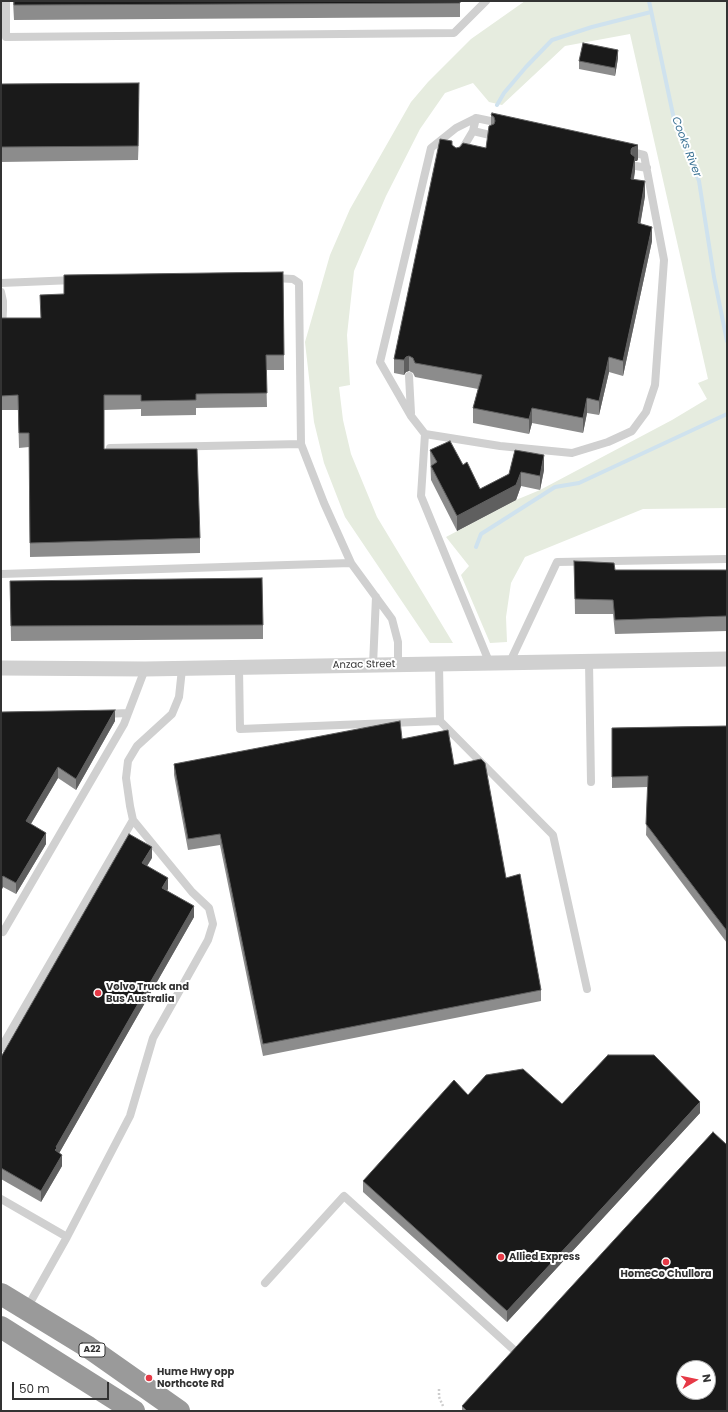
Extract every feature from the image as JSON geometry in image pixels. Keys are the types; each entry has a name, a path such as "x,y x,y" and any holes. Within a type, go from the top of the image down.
{"highway":[{"name":"A22","path":"1,1294 88,1347 180,1411"},
{"path":"1,1327 134,1411"}],"street":[{"name":"Anzac Street","path":"1,668 182,669 727,659"}],"lane":[{"path":"6,1 6,37 14,37 454,33 486,1"},
{"path":"457,157 473,131 476,118"},
{"path":"490,664 421,496 425,434 411,416 380,362 431,148 456,128 476,118 506,124"},
{"path":"473,131 490,135"},
{"path":"425,434 500,446 572,453 608,442 632,431 646,412 655,385 664,260 644,154 621,150"},
{"path":"636,166 647,168"},
{"path":"263,278 293,279 299,283 301,444 324,503 351,563 392,619 398,642 398,665"},
{"path":"1,283 86,279"},
{"path":"1,292 3,301 2,328"},
{"path":"409,376 411,416"},
{"path":"110,448 301,444"},
{"path":"509,664 557,562 727,559"},
{"path":"1,574 351,563"},
{"path":"373,665 376,597"},
{"path":"590,662 591,782"},
{"path":"439,664 440,721 553,834 587,989"},
{"path":"239,668 240,729 440,721"},
{"path":"1,931 3,932 124,724 145,669"},
{"path":"27,1309 67,1237 130,1116 153,1038 208,940 213,924 209,908 192,892 133,820 126,778 128,761 137,746 172,714 179,697 182,669"},
{"path":"97,714 128,713"},
{"path":"1,1048 133,820"},
{"path":"265,1283 344,1196 514,1350"},
{"path":"1,1199 67,1237"}],"path":[{"path":"439,1389 439,1397 443,1406"}],"shaded area":[{"path":"525,1 727,1 727,508 643,509 525,557 511,583 506,617 507,642 490,643 461,575 469,566 446,537 516,500 540,490 672,420 707,399 698,383 708,379 630,34 565,46 502,105 489,102 473,83 445,93 420,129 386,196 354,271 347,335 350,385 339,387 343,420 351,454 377,517 453,643 430,643 345,517 324,463 314,422 305,342 330,255 350,209 411,102 428,82 471,39"}],"building":[{"path":"14,1 460,1 460,3 14,5"},
{"path":"583,43 618,50 615,68 579,61"},
{"path":"139,83 138,146 1,147 1,84"},
{"path":"492,113 638,145 631,150 631,154 635,157 631,179 645,181 638,223 652,227 623,361 609,357 599,401 587,398 583,418 532,408 529,419 473,408 482,375 415,363 413,358 409,356 404,360 394,359 440,139 452,141 452,145 456,148 460,147 463,143 486,148 489,126 494,124 495,121 494,117 491,115"},
{"path":"283,272 284,355 266,355 267,393 196,394 196,400 141,401 141,395 104,395 104,449 197,449 200,538 30,543 29,433 19,433 18,395 1,396 1,318 41,318 40,295 64,294 64,275"},
{"path":"450,441 463,465 467,462 480,489 509,474 515,450 544,455 540,476 521,472 516,485 457,516 431,466 437,462 430,450"},
{"path":"574,561 614,563 615,570 727,570 727,616 615,620 613,600 575,599"},
{"path":"262,578 263,625 11,626 10,581"},
{"path":"115,710 76,779 58,767 26,821 46,833 16,883 3,876 1,879 1,712"},
{"path":"400,721 402,739 448,730 454,765 481,759 485,763 506,878 520,874 541,990 263,1044 220,834 188,839 174,764"},
{"path":"727,726 727,931 646,824 648,776 612,777 612,728"},
{"name":"Volvo Truck and Bus Australia","path":"129,834 152,847 142,863 168,878 162,888 194,906 56,1147 57,1148 55,1150 62,1155 41,1191 1,1168 1,1057"},
{"name":"Allied Express","path":"608,1055 654,1055 700,1102 507,1311 363,1181 454,1080 468,1095 486,1075 523,1069 562,1104"},
{"name":"HomeCo Chullora","path":"713,1132 727,1145 727,1411 467,1411 462,1406"}],"waterway":[{"name":"Cooks River","path":"649,1 675,124 699,181 714,277 727,341"},
{"path":"497,105 504,93 552,40 592,27 651,12"},
{"path":"476,547 481,534 555,487 579,483 727,414"}],"place":[{"name":"Volvo Truck and Bus Australia","path":"98,993"},
{"name":"Allied Express","path":"501,1257"},
{"name":"HomeCo Chullora","path":"666,1262"},
{"name":"Hume Hwy opp Northcote Rd","path":"149,1378"}]}
